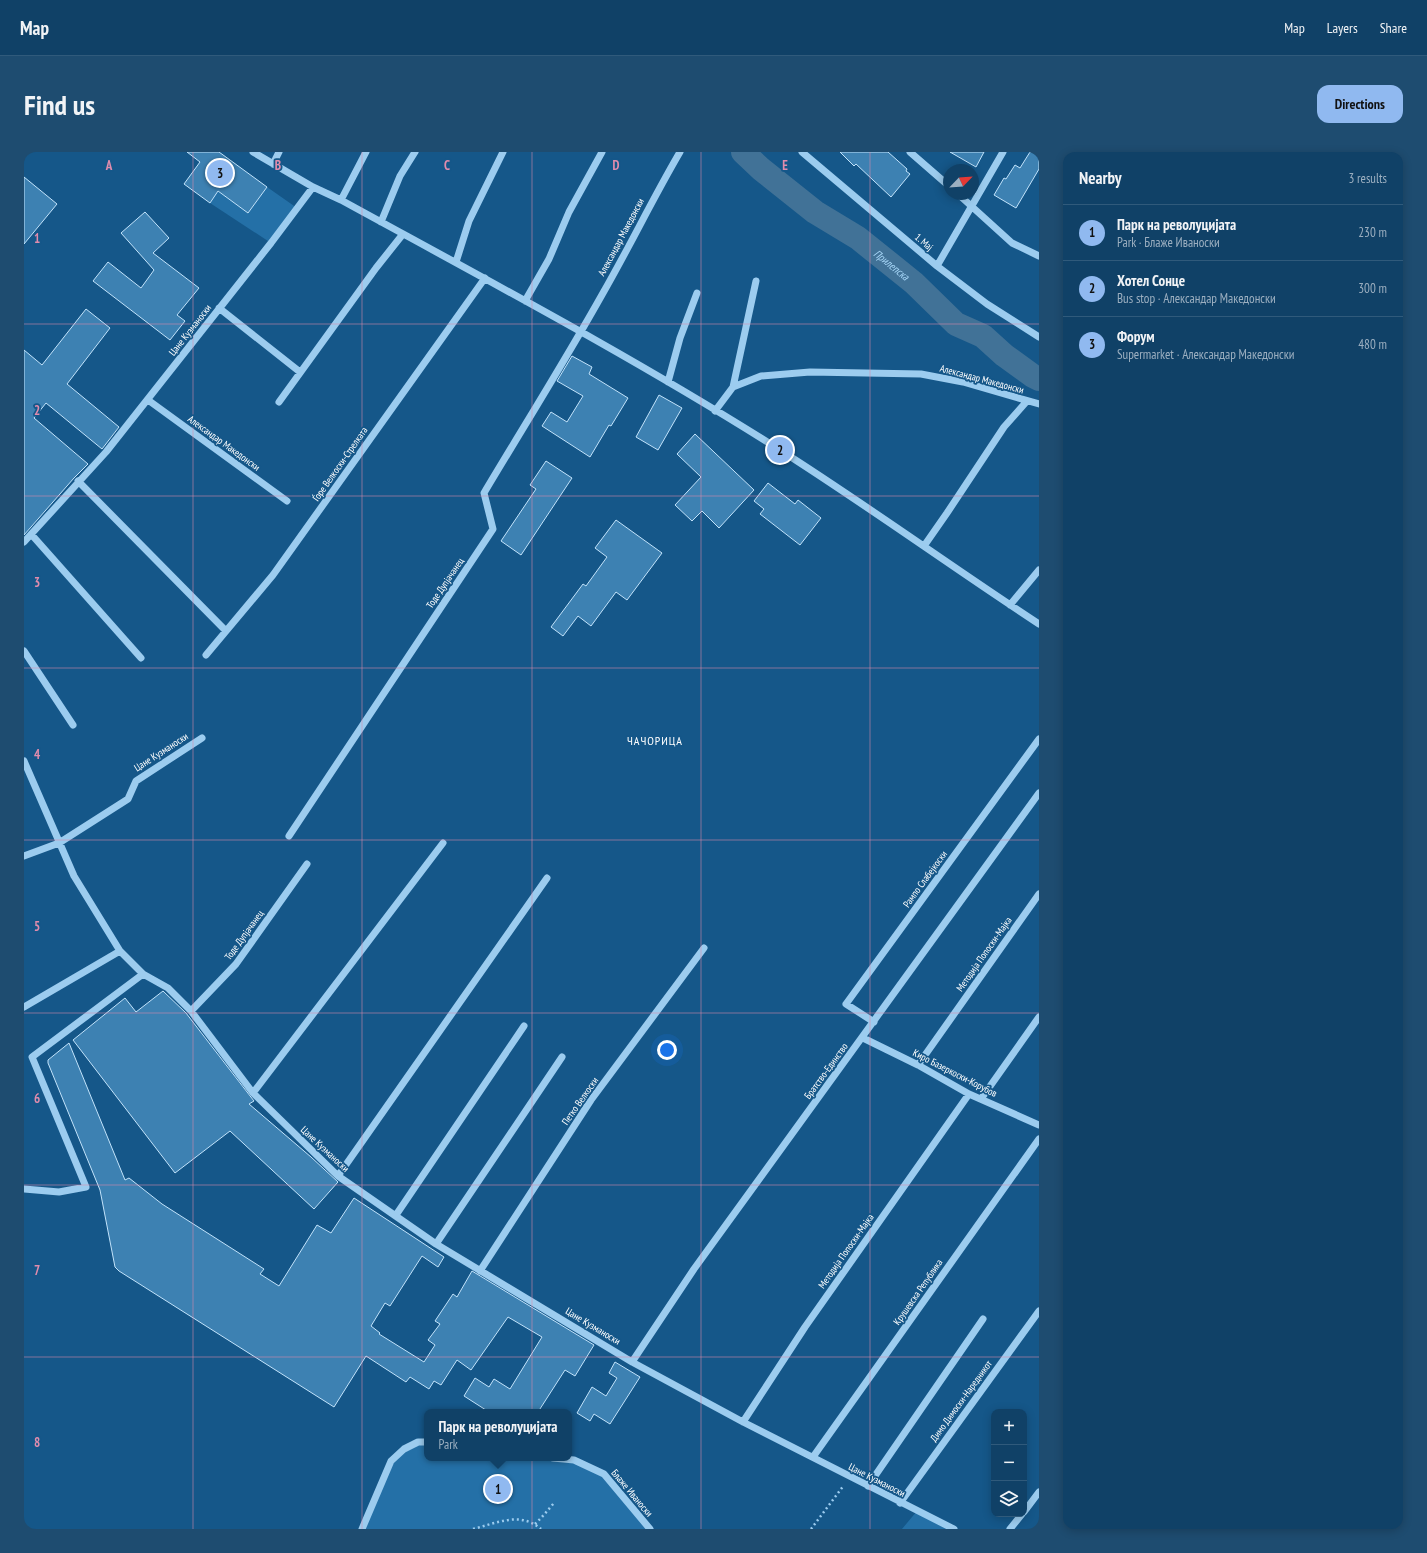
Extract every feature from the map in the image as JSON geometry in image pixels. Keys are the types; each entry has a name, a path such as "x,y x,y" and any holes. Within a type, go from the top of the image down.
{"street":[{"path":"253,152 313,187 341,200 526,300 668,382 780,450 1039,624"},
{"path":"273,164 279,152"},
{"path":"341,200 366,152"},
{"path":"381,222 400,176 415,152"},
{"path":"456,262 469,221 503,152"},
{"path":"526,300 549,259 569,212 602,152"},
{"name":"Александар Македонски","path":"581,332 680,152"},
{"name":"1. Мај","path":"802,152 937,266 987,304 1039,337"},
{"path":"910,152 943,181"},
{"path":"937,266 1003,152"},
{"name":"Цане Кузманоски","path":"24,542 106,452 271,243 313,187"},
{"path":"965,200 1012,243 1039,256"},
{"path":"279,402 376,268 403,234"},
{"name":"Ѓоре Велкоски-Стрелката","path":"206,655 273,575 485,278"},
{"path":"715,411 733,387 756,281"},
{"path":"668,382 680,338 697,293"},
{"path":"219,308 300,372"},
{"name":"Тоде Дупјачанец","path":"289,836 493,529 484,493 581,332"},
{"name":"Александар Македонски","path":"733,387 761,376 810,372 921,374 963,382 1027,401 1004,427 947,514 924,546"},
{"name":"Александар Македонски","path":"148,400 287,501"},
{"path":"1027,401 1039,404"},
{"path":"78,482 226,631"},
{"path":"31,534 141,658"},
{"path":"1010,605 1039,570"},
{"path":"24,651 73,725"},
{"name":"Цане Кузманоски","path":"24,856 59,843 128,799 136,781 202,738"},
{"name":"Рампо Слабејкоски","path":"874,1022 846,1004 1039,739"},
{"name":"Цане Кузманоски","path":"24,761 74,876 120,951 142,974 168,988 191,1011 253,1093 338,1176 436,1244 632,1362 743,1422 900,1503 954,1529"},
{"name":"Братство-Единство","path":"632,1362 694,1269 863,1038 1039,793"},
{"path":"253,1093 443,843"},
{"name":"Тоде Дупјачанец","path":"191,1011 236,964 307,864"},
{"path":"338,1176 547,878"},
{"name":"Методија Попоски-Мајка","path":"918,1065 1039,894"},
{"name":"Петко Велкоски","path":"480,1270 591,1100 704,948"},
{"path":"24,1007 120,951"},
{"path":"24,1189 59,1192 86,1188 32,1057 142,974"},
{"path":"981,1099 1039,1017"},
{"path":"396,1215 524,1026"},
{"name":"Киро Базеркоски-Корубов","path":"863,1038 918,1065 969,1094 1039,1125"},
{"path":"436,1244 562,1057"},
{"name":"Методија Попоски-Мајка","path":"743,1422 805,1327 969,1094"},
{"name":"Крушевска Република","path":"813,1457 1039,1139"},
{"name":"Димо Димоски-Наредникот","path":"900,1503 1039,1311"},
{"path":"868,1486 983,1319"},
{"path":"362,1529 391,1461 404,1449 418,1442 424,1442"},
{"name":"Блаже Иваноски","path":"572,1460 604,1474 650,1529"},
{"path":"1027,1508 1039,1492"},
{"path":"1010,1529 1020,1517"}],"path":[{"path":"811,1529 850,1477"},
{"path":"535,1524 554,1503"},
{"path":"473,1529 515,1518 535,1524 541,1529"}],"shaded area":[{"path":"267,187 297,208 271,243 210,203 218,191 248,213"},
{"path":"424,1443 424,1461 574,1460 604,1474 650,1529 362,1529 391,1461 404,1449"},
{"path":"917,1511 954,1529 902,1529"}],"building":[{"path":"187,152 219,152 267,187 248,213 218,191 210,203 184,184 200,162"},
{"path":"840,152 888,152 907,169 906,171 910,174 891,197 856,164 854,166"},
{"path":"950,152 984,152 978,164 971,164"},
{"path":"1030,152 1039,152 1039,169 1016,208 994,195 1004,178 1006,179 1015,165 1020,168"},
{"path":"24,177 57,204 24,244"},
{"path":"145,212 169,238 153,253 199,288 177,315 185,321 170,340 93,281 108,262 141,288 154,270 121,233"},
{"path":"86,309 110,328 67,384 119,427 102,449 46,403 34,418 88,464 24,535 24,350 42,365"},
{"path":"572,356 592,367 589,374 628,398 611,426 609,425 590,457 542,426 551,412 567,422 583,396 557,381"},
{"path":"659,395 682,408 658,450 636,437"},
{"path":"695,434 754,490 719,528 702,511 692,521 675,505 701,477 677,454"},
{"path":"546,461 572,478 521,555 501,541 536,489 530,485"},
{"path":"768,483 795,504 798,500 821,518 800,545 760,514 764,509 754,501"},
{"path":"616,520 662,553 627,600 616,592 591,626 578,616 563,636 551,627 583,584 586,586 607,557 595,548"},
{"path":"163,991 186,1013 254,1101 249,1104 338,1182 314,1209 230,1131 175,1173 73,1040 125,998 136,1012"},
{"path":"69,1043 125,1180 129,1178 162,1204 264,1269 260,1274 279,1286 317,1225 331,1233 354,1198 444,1257 438,1267 422,1256 390,1306 385,1303 371,1326 380,1333 379,1334 424,1362 435,1345 428,1340 440,1324 435,1321 453,1294 457,1297 472,1271 594,1345 575,1376 565,1370 540,1409 484,1409 464,1396 475,1378 489,1387 494,1379 510,1389 542,1337 508,1317 471,1370 457,1360 441,1385 434,1381 429,1389 410,1377 406,1382 366,1356 334,1407 119,1271 115,1267 100,1190 48,1060"},
{"path":"615,1362 640,1377 610,1424 594,1414 590,1421 577,1413 592,1387 606,1396 617,1378 609,1373"}],"waterway":[{"name":"Прилепска","path":"743,152 761,169 815,212 858,238 914,283 956,324 983,336 1004,355 1039,379"}],"place":[{"name":"Форум","path":"220,173"},
{"name":"Хотел Сонце","path":"780,450"},
{"name":"Парк на револуцијата","path":"498,1489"}],"district":[{"name":"ЧАЧОРИЦА","path":"655,740"}]}
